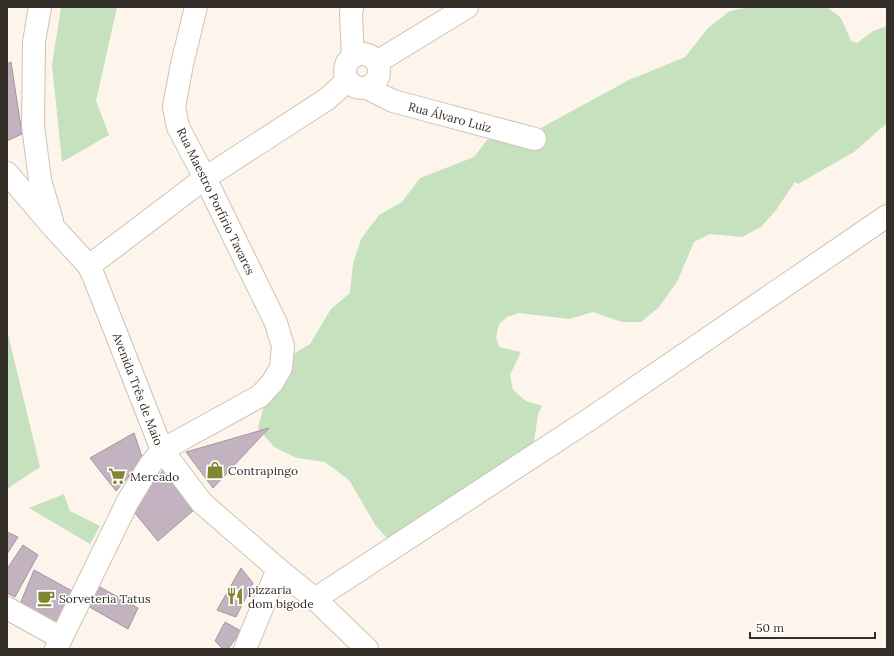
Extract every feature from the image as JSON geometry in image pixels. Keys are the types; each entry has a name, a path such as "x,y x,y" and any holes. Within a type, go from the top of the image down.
{"street":[{"path":"40,7 34,42 33,126 40,180 54,228"},
{"name":"Rua Maestro Porfírio Tavares","path":"162,450 260,396 281,368 283,346 276,323 205,178 178,127 174,107 182,64 196,7"},
{"path":"352,7 353,57"},
{"path":"377,62 467,7"},
{"path":"89,266 205,178 327,99 357,85 372,86 376,82 380,72 377,62 369,55 358,54 349,60 346,65 345,76 357,85"},
{"name":"Rua Álvaro Luiz","path":"357,85 393,101 535,139"},
{"name":"Avenida Três de Maio","path":"7,173 89,266 162,450 202,503 315,599 367,649"},
{"path":"315,599 588,422 887,216"},
{"path":"7,608 59,643 128,501 150,465 162,450"},
{"path":"245,649 278,569"}],"green space":[{"path":"61,7 117,7 96,101 109,135 62,162 52,65"},
{"path":"749,7 827,7 841,18 851,41 857,43 873,31 887,26 887,123 854,152 798,184 795,182 776,210 761,227 742,237 710,234 694,242 677,282 659,307 641,322 622,322 593,312 569,319 519,313 507,317 499,324 496,338 499,347 521,352 510,375 513,390 526,401 542,406 538,414 534,442 392,544 376,526 349,480 325,462 297,458 274,447 258,428 265,402 288,357 310,344 331,309 350,293 353,264 361,239 379,215 402,202 420,178 474,157 487,140 537,130 629,80 685,57 708,28 730,11"},
{"path":"7,330 40,467 7,489"},
{"path":"64,494 70,511 100,526 90,544 29,508"}],"building":[{"path":"11,62 22,134 7,141 7,64"},
{"name":"Contrapingo","path":"269,428 213,488 186,452"},
{"name":"Mercado","path":"134,433 143,460 116,491 90,458"},
{"path":"171,462 202,503 158,541 134,512 149,486"},
{"path":"7,532 18,537 7,554"},
{"path":"23,545 38,555 15,597 7,593 7,569"},
{"name":"pizzaria dom bigode","path":"241,568 253,583 236,617 217,610"},
{"name":"Sorveteria Tatus","path":"34,570 74,592 57,623 20,604"},
{"path":"89,581 138,608 128,629 79,601"},
{"path":"225,622 241,631 228,649 223,649 215,641"}],"place":[{"name":"Contrapingo","path":"215,470"},
{"name":"Mercado","path":"117,476"},
{"name":"pizzaria dom bigode","path":"235,596"},
{"name":"Sorveteria Tatus","path":"46,598"}]}
